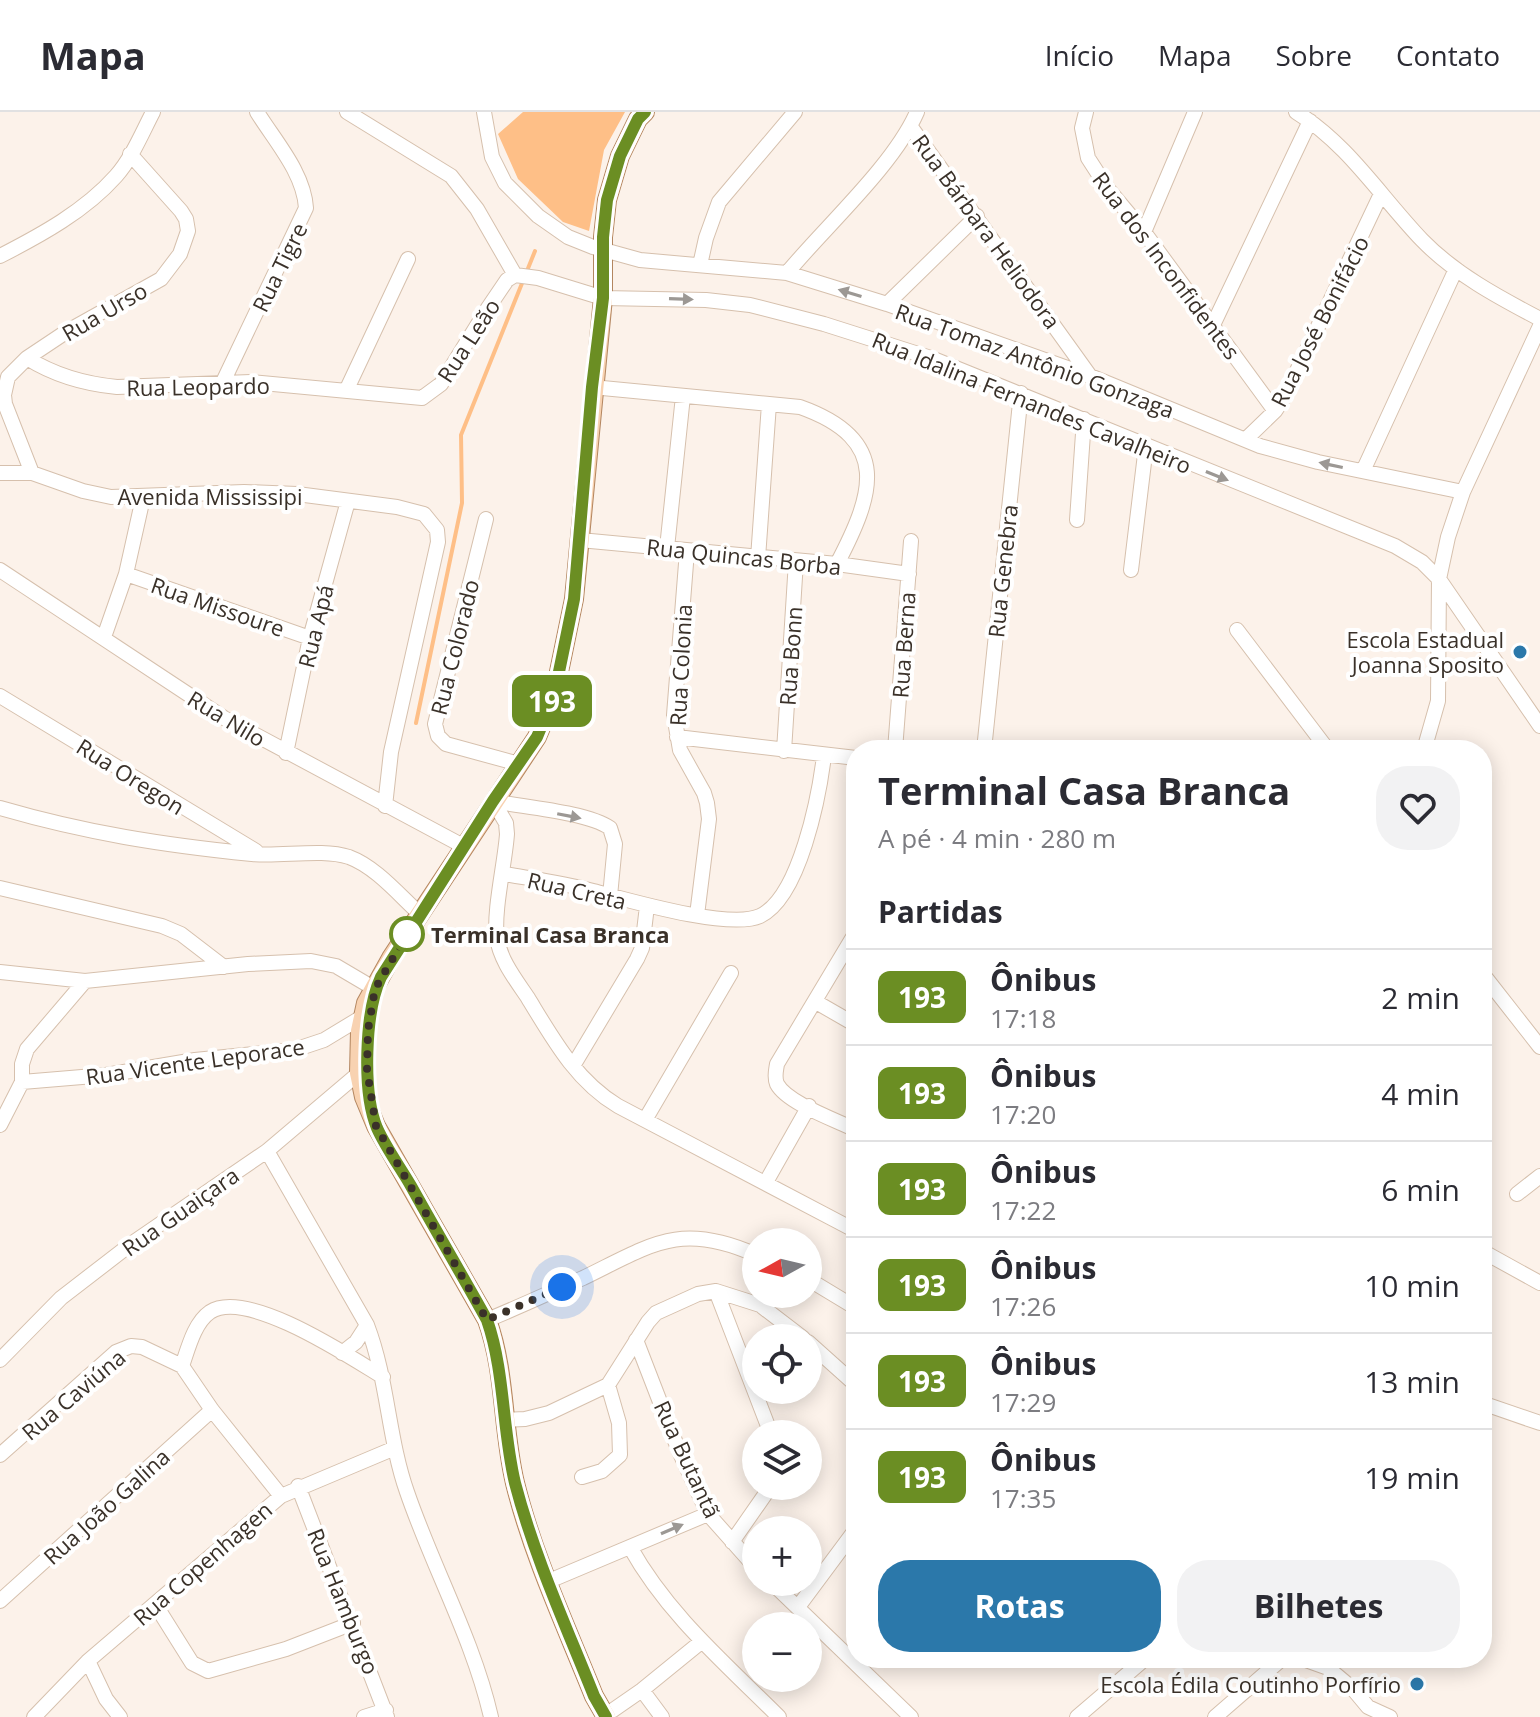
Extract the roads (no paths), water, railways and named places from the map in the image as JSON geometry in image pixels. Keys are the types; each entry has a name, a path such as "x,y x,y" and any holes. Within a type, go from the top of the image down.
{"main road":[{"path":"605,1717 549,1581 515,1481 496,1352 487,1320 376,1126 363,1071 362,1017 391,958 537,737 554,696 574,599 603,293 604,221 612,178 638,119 645,112"},
{"path":"363,1071 375,989"},
{"path":"591,1717 594,1696"}],"street":[{"path":"0,256 34,238 96,196 118,174 153,112"},
{"name":"Rua Tigre","path":"223,382 306,208 305,190 257,112"},
{"path":"347,112 451,176 477,209 515,275"},
{"name":"Rua Tomaz Antônio Gonzaga","path":"484,112 492,157 505,183 538,216 602,257 787,273 887,304 1090,376 1281,452 1463,492"},
{"path":"700,265 719,202 795,112"},
{"path":"787,273 878,169 911,127 917,112"},
{"name":"Rua dos Inconfidentes","path":"1086,112 1082,128 1088,158 1275,411"},
{"path":"1144,232 1195,112"},
{"path":"1296,112 1353,159 1424,242 1456,269 1496,296 1540,319"},
{"path":"1213,325 1310,121"},
{"name":"Rua Bárbara Heliodora","path":"911,127 1090,376"},
{"name":"Rua Urso","path":"32,473 4,395 8,377 27,358 66,332 161,279 180,254 188,231 186,219 168,195 130,154"},
{"name":"Rua José Bonifácio","path":"1245,440 1275,411 1300,369 1381,194"},
{"path":"887,304 977,216"},
{"path":"346,391 408,259"},
{"path":"1363,471 1456,269"},
{"name":"Rua Leão","path":"422,398 441,384 507,280 515,275 603,293"},
{"name":"Rua Idalina Fernandes Cavalheiro","path":"603,293 715,301 770,309 917,353 1395,546 1422,562 1439,579 1540,726"},
{"path":"1427,740 1438,701 1439,579 1463,492 1540,326"},
{"name":"Rua Leopardo","path":"27,358 55,372 101,386 142,388 223,382 422,398"},
{"path":"592,387 800,407 824,417 845,431 865,460 869,478 858,524 837,564"},
{"name":"Rua Genebra","path":"985,740 1021,393"},
{"path":"667,548 683,396"},
{"path":"758,558 769,404"},
{"path":"1077,520 1084,419"},
{"path":"1131,570 1146,446"},
{"path":"0,473 32,473"},
{"name":"Avenida Mississipi","path":"32,473 111,497 244,492 297,494 424,514 437,530 438,542 391,752 385,806"},
{"path":"104,637 126,574 143,498"},
{"name":"Rua Apá","path":"286,753 310,638 348,501"},
{"name":"Rua Colorado","path":"486,519 435,724 438,736 446,744 519,764"},
{"name":"Rua Quincas Borba","path":"580,540 837,564 909,574"},
{"name":"Rua Berna","path":"896,740 911,541"},
{"name":"Rua Colonia","path":"687,551 674,697 680,750 704,793 709,819 697,915"},
{"name":"Rua Bonn","path":"784,751 796,561"},
{"name":"Rua Nilo","path":"0,570 224,718 465,847"},
{"name":"Rua Missoure","path":"126,574 310,638"},
{"path":"1237,630 1320,740"},
{"name":"Rua Oregon","path":"0,696 263,855"},
{"path":"677,737 846,757"},
{"name":"Rua Creta","path":"504,874 697,915 747,919 763,914 792,874 810,832 824,756"},
{"path":"493,801 506,823 507,834 497,926 500,948 513,975 573,1066 603,1097 846,1226"},
{"path":"493,801 579,817 610,828 615,844 610,896"},
{"name":"Rua Oregon","path":"0,808 104,836 263,855 344,856 358,861 420,914"},
{"path":"0,888 162,926 181,934 224,967"},
{"path":"573,1066 637,959 642,948 647,906"},
{"path":"846,950 775,1072 778,1085 784,1092 846,1125"},
{"path":"0,988 7,973 85,981 224,967 323,962 350,973 375,989"},
{"path":"645,1120 731,973"},
{"path":"0,1125 22,1082 22,1064 27,1049 85,981"},
{"path":"1492,986 1540,1047"},
{"path":"816,1002 846,1019"},
{"name":"Rua Vicente Leporace","path":"22,1082 106,1075 195,1060 294,1050 324,1040 362,1017"},
{"name":"Rua Guaiçara","path":"0,1360 61,1298 131,1244 267,1151 363,1071"},
{"path":"766,1182 809,1106"},
{"path":"267,1151 367,1325 383,1377 395,1448 407,1492 475,1662 491,1717"},
{"path":"1517,1194 1540,1176"},
{"path":"487,1320 664,1240 699,1237 742,1249"},
{"path":"1492,1257 1540,1283"},
{"path":"822,1287 846,1302"},
{"path":"505,1420 549,1413 608,1385 648,1322 664,1307 690,1297 716,1291 760,1305 785,1324"},
{"path":"716,1291 766,1420"},
{"path":"281,1496 212,1410 182,1366 204,1317 217,1309 229,1307 268,1315 294,1326 383,1377"},
{"path":"342,1353 356,1342 367,1325"},
{"name":"Rua Butantã","path":"636,1340 679,1451 708,1514 742,1553"},
{"name":"Rua Caviúna","path":"0,1455 123,1348 142,1347 182,1366"},
{"path":"822,1355 846,1376"},
{"path":"582,1477 602,1471 620,1455 619,1423 608,1385"},
{"path":"1492,1406 1540,1423"},
{"name":"Rua João Galina","path":"0,1601 212,1410"},
{"name":"Rua Copenhagen","path":"34,1717 88,1661 281,1496 298,1486 395,1448"},
{"name":"Rua Hamburgo","path":"298,1486 387,1713"},
{"path":"732,1542 761,1500"},
{"path":"549,1581 708,1514"},
{"path":"798,1607 846,1542"},
{"path":"630,1547 661,1596 701,1642 779,1717"},
{"path":"786,1596 846,1654"},
{"path":"155,1604 192,1663 208,1671 286,1649 353,1623"},
{"path":"605,1717 701,1642"},
{"path":"88,1661 106,1699 120,1717"},
{"path":"861,1668 911,1717"},
{"path":"1077,1717 1134,1668"},
{"path":"1215,1717 1271,1668"},
{"path":"1328,1668 1347,1684 1362,1712 1390,1717"},
{"path":"642,1690 662,1717"},
{"path":"364,1717 387,1713"}],"waterway":[{"path":"416,723 462,503 461,435 535,251"}],"place":[{"name":"Escola Estadual Joanna Sposito","path":"1520,652"},
{"name":"Terminal Casa Branca","path":"407,934"},
{"name":"Escola Édila Coutinho Porfírio","path":"1417,1684"}]}
